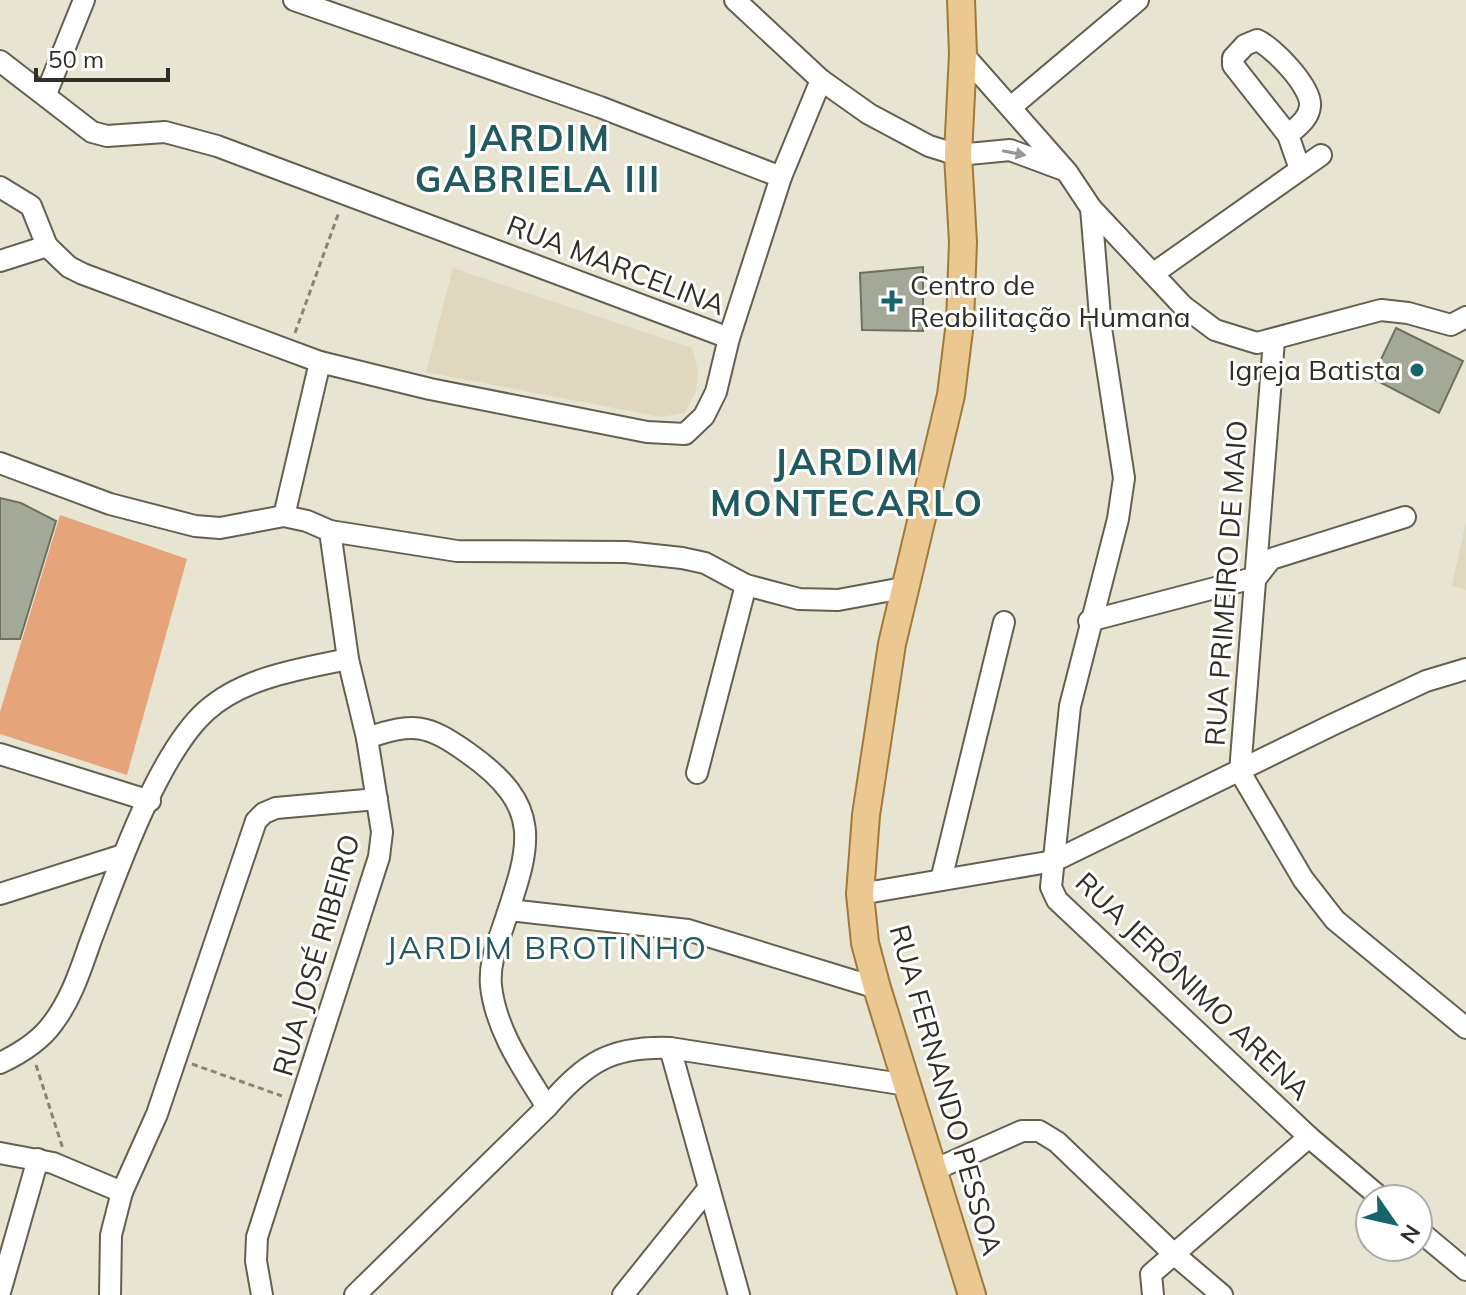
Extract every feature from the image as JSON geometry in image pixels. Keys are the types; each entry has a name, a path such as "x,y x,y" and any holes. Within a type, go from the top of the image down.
{"main road":[{"name":"RUA FERNANDO PESSOA","path":"961,0 963,54 958,155 963,242 960,322 951,395 903,588 866,815 860,894 865,943 877,988 936,1169 972,1295"}],"street":[{"path":"46,94 84,0"},
{"path":"294,0 600,107 781,177"},
{"path":"735,0 821,80 869,114 929,146 958,155 1010,150 1067,172"},
{"path":"1011,107 1138,0"},
{"path":"1288,135 1308,115 1311,103 1305,87 1268,45 1257,40 1245,45 1233,58 1233,65 1288,135 1300,169"},
{"path":"963,54 1067,172 1091,208 1183,306 1215,330 1257,343 1381,310 1461,326"},
{"name":"RUA MARCELINA","path":"0,61 92,132 107,136 165,132 189,137 729,338"},
{"path":"0,187 31,206 47,246 69,267 289,352 430,389 647,432 685,434 704,416 716,392 729,338 781,177 821,80"},
{"path":"1154,273 1321,155"},
{"name":"RUA JERÔNIMO ARENA","path":"1091,208 1101,328 1124,478 1118,519 1089,621 1070,706 1051,887 1057,900 1309,1137 1363,1183"},
{"path":"0,261 47,246"},
{"name":"RUA PRIMEIRO DE MAIO","path":"1274,340 1240,772 1303,879 1335,920 1466,1028"},
{"path":"284,516 320,362"},
{"path":"0,463 110,504 195,526 220,528 284,516 330,531 470,552 626,552 682,558 705,563 746,585 799,599 820,600 903,588"},
{"path":"1089,621 1257,577 1271,559 1405,517"},
{"name":"RUA JOSÉ RIBEIRO","path":"262,1295 256,1261 257,1237 379,857 382,832 367,738 348,659 330,531"},
{"path":"697,773 746,585"},
{"path":"941,880 1004,622"},
{"path":"0,1063 29,1046 52,1025 71,995 123,855 181,741 206,711 237,690 263,679 348,659"},
{"path":"860,894 1054,861 1400,693 1466,669"},
{"path":"367,738 394,729 428,728 474,757 517,797 524,817 525,843 509,910 493,955 492,990 510,1047 547,1107"},
{"path":"0,754 150,801"},
{"path":"110,1295 111,1235 122,1192 157,1114 256,821 276,808 377,799"},
{"path":"0,894 123,855"},
{"path":"509,910 688,930 877,988"},
{"path":"355,1295 547,1107 572,1078 593,1062 638,1047 670,1048 907,1085"},
{"path":"670,1048 739,1295"},
{"path":"936,1169 1022,1131 1039,1131 1075,1159 1175,1255 1222,1295"},
{"path":"1153,1295 1151,1274 1309,1137"},
{"path":"0,1153 38,1159 122,1192"},
{"path":"0,1292 38,1159"},
{"path":"623,1295 708,1189"},
{"path":"1434,1243 1466,1270"}],"path":[{"path":"289,352 345,194"},
{"path":"29,1046 69,1170"},
{"path":"177,1058 301,1103"}],"shaded area":[{"path":"453,268 692,348 698,371 696,392 684,413 661,417 426,372"},
{"path":"60,515 187,559 127,775 0,734 0,712"},
{"path":"1466,521 1466,590 1452,586"}],"building":[{"name":"Centro de Reabilitação Humana","path":"923,267 923,331 862,330 860,273"},
{"name":"Igreja Batista","path":"1396,328 1463,361 1439,413 1372,378"},
{"path":"0,498 21,503 56,521 20,639 0,639"}],"place":[{"name":"Centro de Reabilitação Humana","path":"892,301"},
{"name":"Igreja Batista","path":"1417,370"}],"district":[{"name":"JARDIM GABRIELA III","path":"538,158"},
{"name":"JARDIM MONTECARLO","path":"847,482"},
{"name":"JARDIM BROTINHO","path":"547,948"}]}
